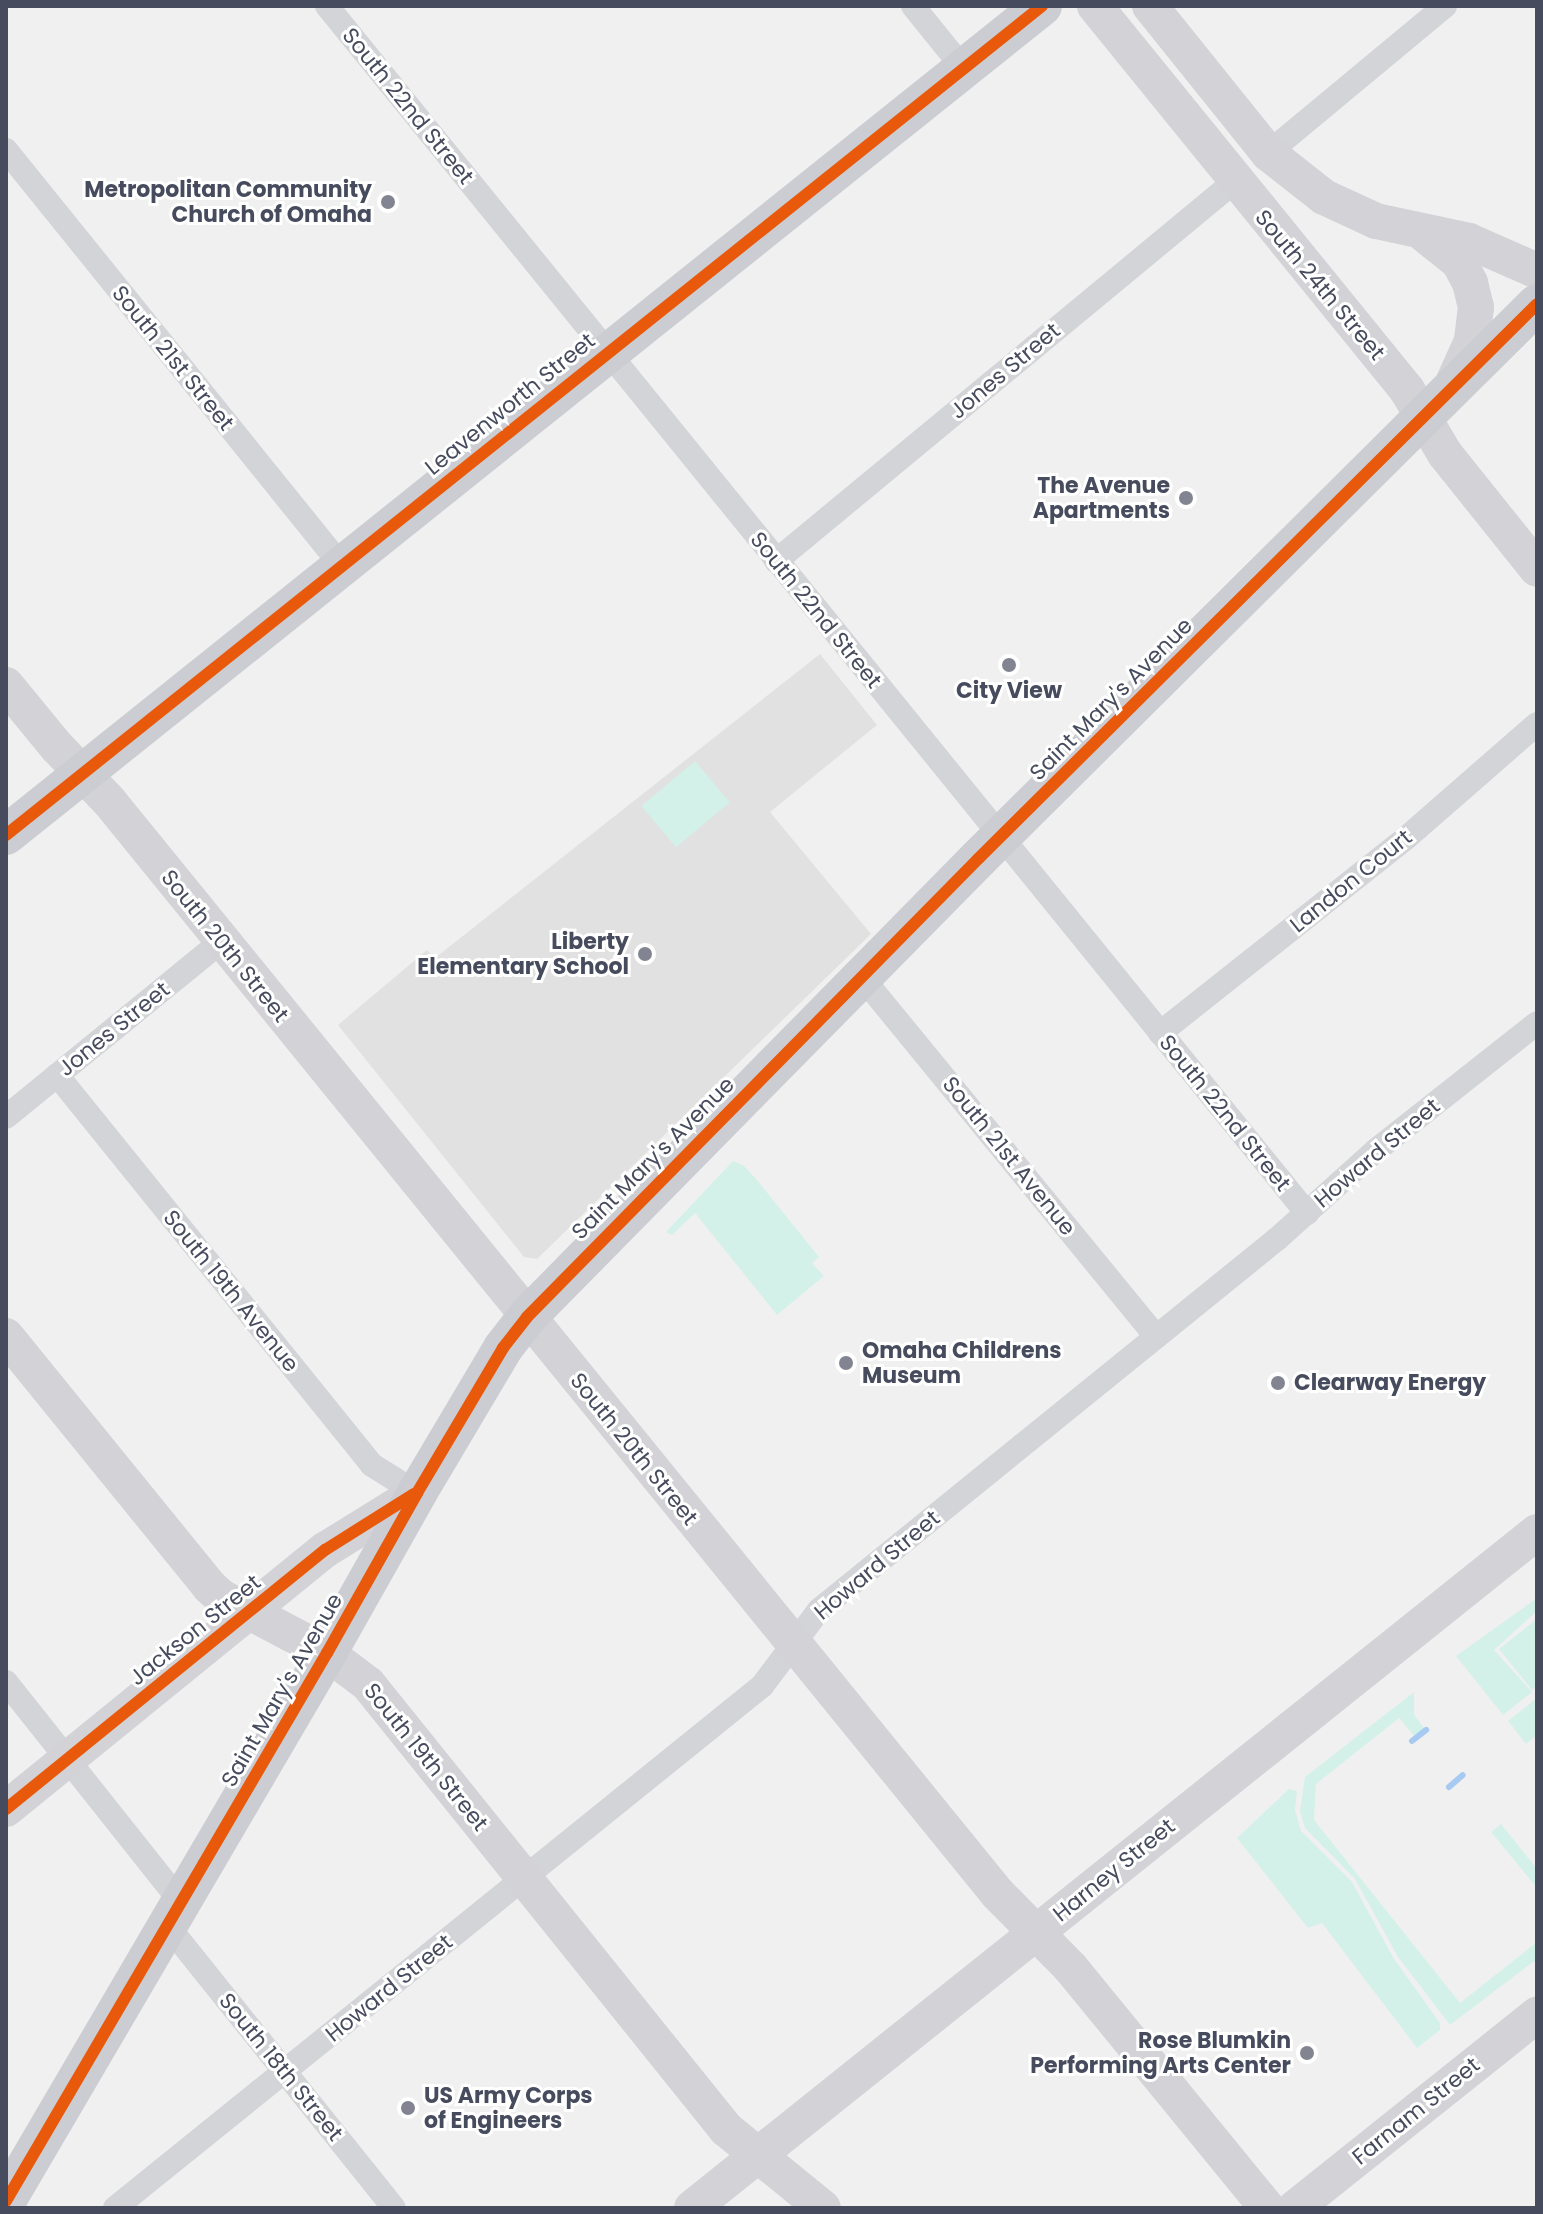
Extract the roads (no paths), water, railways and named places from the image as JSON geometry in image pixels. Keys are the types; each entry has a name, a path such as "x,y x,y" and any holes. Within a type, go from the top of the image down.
{"main road":[{"name":"Leavenworth Street","path":"6,835 1042,6"},
{"name":"South 24th Street","path":"1095,6 1234,182 1407,390 1435,405 1445,454 1537,569"},
{"path":"1150,6 1268,153 1324,197 1376,221 1480,245 1537,271"},
{"path":"1416,230 1454,256 1473,293 1476,314 1472,341 1435,405"},
{"name":"Saint Mary's Avenue","path":"6,2201 327,1653 417,1493 503,1348 527,1317 1000,836 1537,304"},
{"name":"South 20th Street","path":"6,685 81,774 109,801 998,1894 1070,1967 1267,2208"},
{"name":"South 19th Street","path":"6,1336 210,1587 221,1597 327,1653 372,1688 726,2129 823,2208"},
{"name":"Jackson Street","path":"6,1809 325,1550 417,1493"},
{"name":"Harney Street","path":"692,2208 1537,1532"},
{"name":"Farnam Street","path":"1295,2208 1537,2015"}],"street":[{"name":"South 22nd Street","path":"327,6 1307,1213"},
{"path":"913,6 963,68"},
{"path":"1268,153 1445,6"},
{"name":"South 21st Street","path":"6,150 341,565"},
{"name":"Jones Street","path":"776,561 1234,182"},
{"name":"Landon Court","path":"1160,1033 1405,839 1537,724"},
{"name":"Jones Street","path":"6,1117 222,941"},
{"name":"South 21st Avenue","path":"861,976 1156,1337"},
{"name":"Howard Street","path":"115,2208 762,1686 819,1610 1307,1213 1375,1151 1537,1023"},
{"name":"South 19th Avenue","path":"57,1075 372,1465 417,1493"},
{"name":"South 18th Street","path":"6,1682 67,1759 285,2072 394,2208"}],"waterway":[{"path":"1412,1741 1426,1730"},
{"path":"1449,1787 1463,1775"}],"place":[{"name":"Metropolitan Community Church of Omaha","path":"388,202"},
{"name":"The Avenue Apartments","path":"1186,498"},
{"name":"City View","path":"1009,665"},
{"name":"Liberty Elementary School","path":"645,954"},
{"name":"Omaha Childrens Museum","path":"846,1363"},
{"name":"Clearway Energy","path":"1278,1383"},
{"name":"Rose Blumkin Performing Arts Center","path":"1307,2053"},
{"name":"US Army Corps of Engineers","path":"408,2108"}]}
